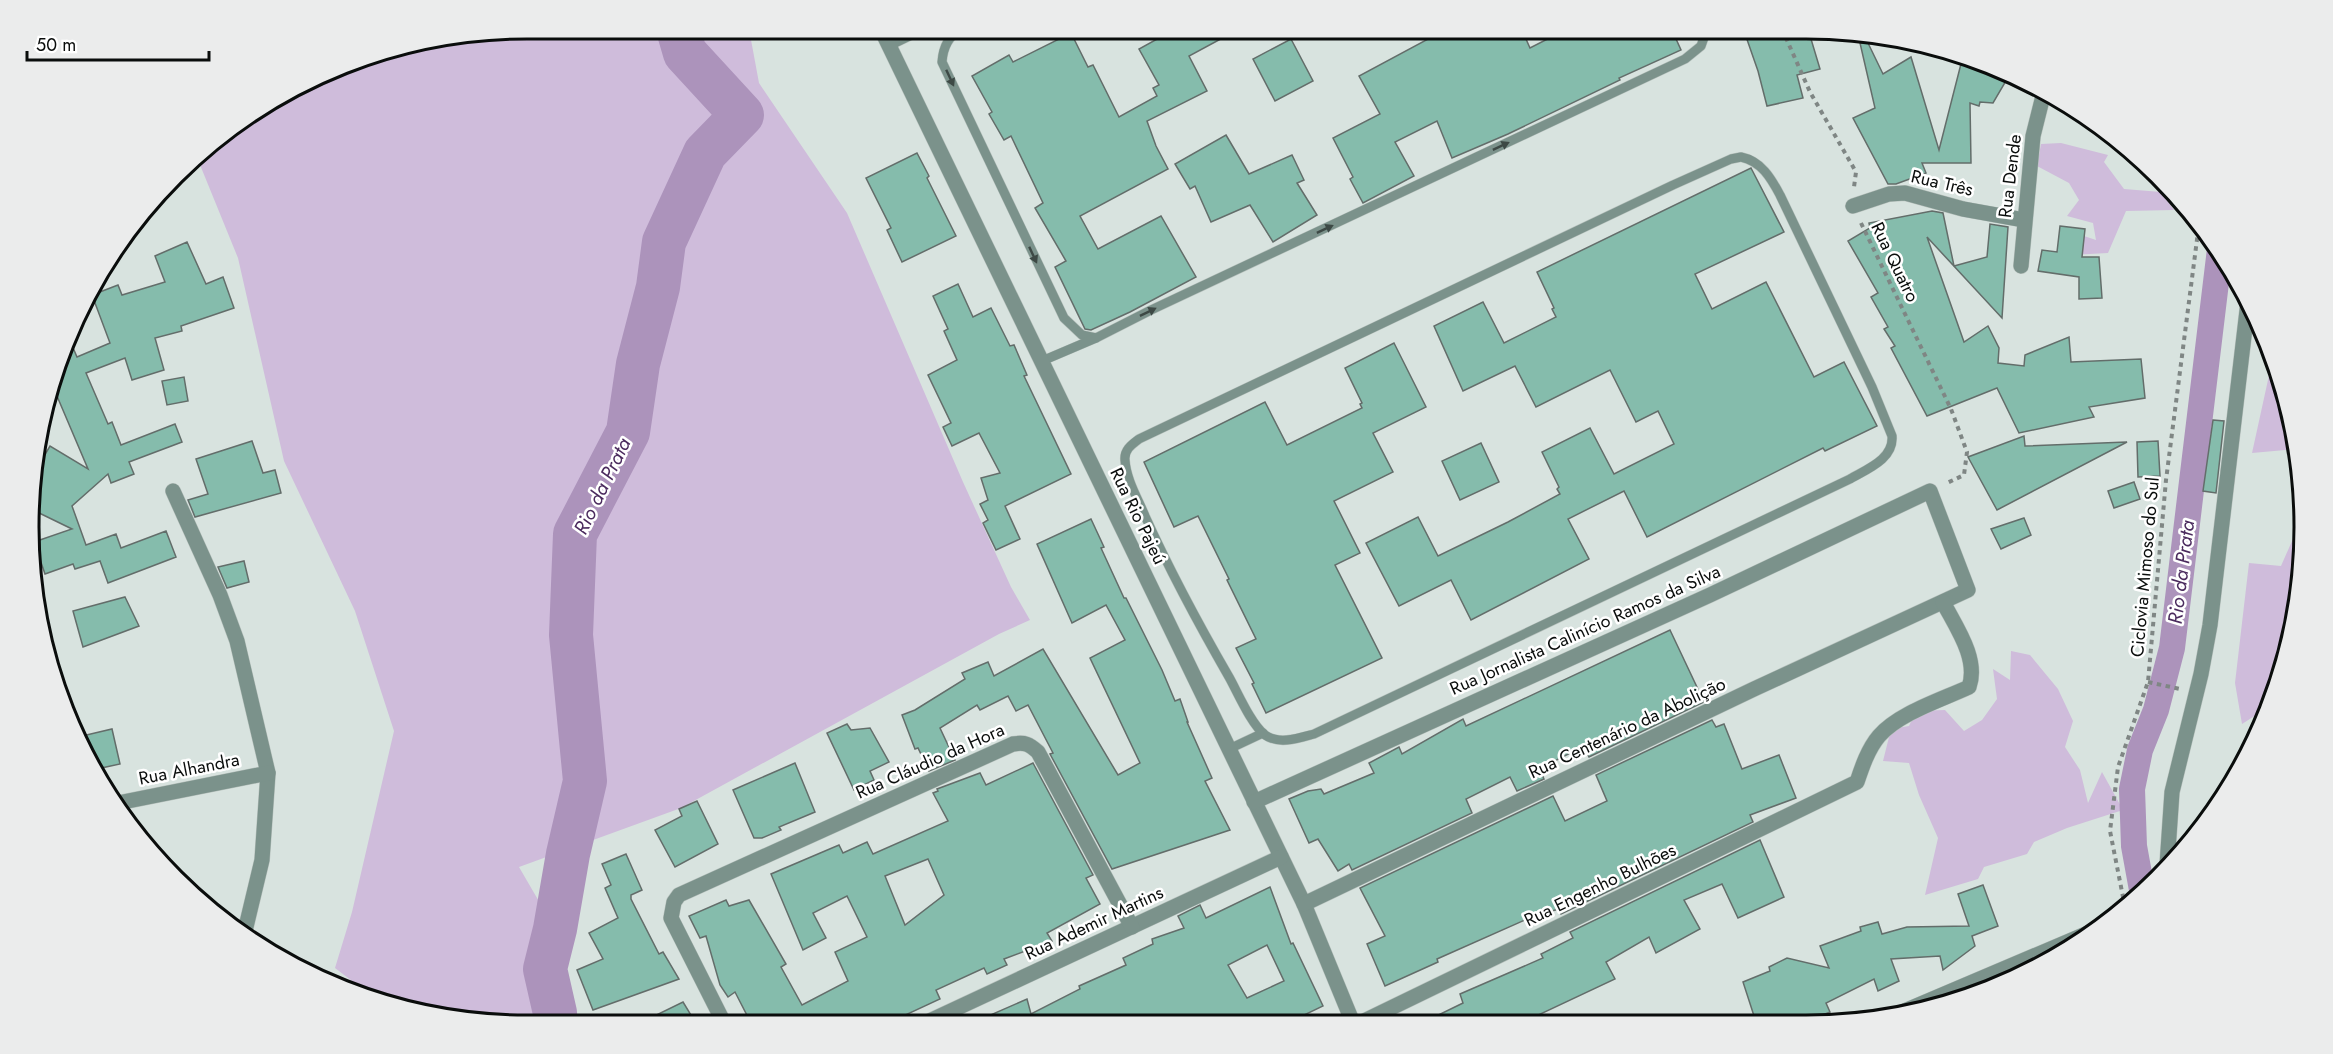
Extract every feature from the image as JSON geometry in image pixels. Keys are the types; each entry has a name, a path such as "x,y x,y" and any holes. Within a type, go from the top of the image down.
{"street":[{"name":"Rua Rio Pajeú","path":"886,39 1304,904 1350,1015"},
{"name":"Rua Dende","path":"2021,266 2035,127 2042,100"},
{"name":"Rua Três","path":"1853,206 1889,194 1905,193 1963,209 2024,220"},
{"path":"2168,855 2172,792 2201,674 2218,562 2246,316"},
{"path":"173,491 220,595 237,641 268,774 262,860 247,926"},
{"name":"Rua Centenário da Abolição","path":"1304,904 1754,689 1968,590 1930,491"},
{"name":"Rua Jornalista Calinício Ramos da Silva","path":"1254,802 1710,596 1930,491"},
{"name":"Rua Engenho Bulhões","path":"1376,1015 1857,782 1863,763 1878,737 1898,720 1969,687 1973,676 1969,654 1943,602"},
{"name":"Rua Cláudio da Hora","path":"720,1015 671,918 674,902 679,895 1013,744 1029,744 1038,752 1132,927"},
{"name":"Rua Alhandra","path":"124,803 268,774"},
{"name":"Rua Ademir Martins","path":"942,1015 1281,857"},
{"path":"1942,995 2054,948"}],"lane":[{"path":"889,46 903,39"},
{"path":"950,39 943,51 942,62 1064,318 1082,335 1096,338"},
{"path":"1042,361 1096,338 1685,59 1701,46 1703,39"},
{"path":"1741,157 1761,167 1780,195 1872,387 1892,436 1888,453 1880,461 1850,479 1314,734 1287,740 1270,738 1263,733 1198,624 1157,542 1127,471 1124,457 1128,448 1139,439 1707,169 1741,157"},
{"path":"1229,749 1263,733"}],"path":[{"name":"Rua Quatro","path":"1787,39 1810,92 1856,172 1853,206 1951,409 1967,452 1964,475 1930,491"},
{"name":"Ciclovia Mimoso do Sul","path":"2123,898 2110,831 2118,767 2148,682 2166,480 2197,236"},
{"path":"2148,682 2174,688"}],"shaded area":[{"path":"751,39 759,83 847,213 963,482 1011,587 1030,620 999,634 681,808 519,867 544,910 530,951 538,1015 495,1014 432,1006 356,984 335,968 352,912 394,731 355,611 284,461 238,258 200,165 256,121 311,89 340,76 432,48 495,40"},
{"path":"2061,143 2108,155 2104,162 2124,189 2161,192 2174,210 2126,211 2108,253 2071,255 2084,236 2096,240 2093,223 2067,216 2079,200 2069,183 2037,166 2041,144"},
{"path":"2269,374 2288,450 2252,453"},
{"path":"2294,537 2290,591 2277,653 2257,715 2242,724 2235,683 2249,563 2281,566"},
{"path":"2011,651 2030,655 2058,689 2073,721 2065,747 2080,770 2088,803 2102,772 2123,810 2067,828 2034,842 2027,854 1984,867 1978,879 1925,895 1938,838 1919,795 1909,763 1883,761 1891,729 1909,726 1916,711 1945,710 1964,731 1982,720 1997,699 1993,669 2010,680"}],"building":[{"path":"1059,39 1074,39 1088,67 1093,65 1119,117 1157,96 1153,88 1159,85 1139,49 1157,39 1221,39 1189,56 1207,91 1147,121 1168,169 1080,216 1098,249 1161,216 1196,277 1130,312 1091,330 1085,329 1055,267 1066,261 1035,208 1043,203 1011,136 1004,140 972,76 1009,55 1013,62"},
{"path":"1291,39 1313,81 1275,101 1253,59"},
{"path":"1428,39 1526,39 1530,48 1548,39 1676,39 1681,50 1619,78 1620,80 1508,134 1452,158 1437,121 1395,142 1414,176 1363,203 1350,179 1353,177 1333,138 1380,114 1359,76"},
{"path":"1747,39 1811,39 1820,69 1797,75 1803,98 1767,106"},
{"path":"1860,43 1868,43 1883,74 1911,57 1939,150 1961,64 2006,82 1993,103 1980,102 1979,106 1970,103 1971,163 1922,163 1926,173 1896,184 1888,184 1853,118 1875,108"},
{"path":"1226,135 1249,174 1292,155 1304,180 1297,183 1317,215 1273,242 1250,205 1211,222 1195,186 1190,189 1175,164"},
{"path":"917,153 956,236 902,262 887,230 891,228 866,178"},
{"path":"1751,168 1784,232 1695,274 1712,309 1766,282 1814,377 1844,362 1877,426 1825,451 1823,448 1647,537 1624,491 1568,519 1589,559 1471,620 1451,580 1399,606 1366,543 1418,517 1438,556 1508,522 1560,494 1557,489 1559,487 1542,452 1590,428 1614,474 1674,444 1658,411 1636,422 1610,370 1536,407 1515,366 1463,391 1434,326 1483,302 1504,343 1556,317 1537,272"},
{"path":"1932,211 1943,213 1954,266 1987,257 1990,224 2008,227 2002,318 1927,237 1964,342 1988,326 1999,348 1998,363 2024,366 2025,355 2069,337 2071,362 2141,359 2145,398 2089,407 2094,417 2019,433 1997,388 1927,416 1891,348 1895,346 1884,329 1888,327 1871,297 1878,293 1848,241 1870,228 1869,223"},
{"path":"2060,226 2085,229 2082,257 2099,257 2102,298 2079,299 2079,277 2038,271 2042,250 2057,252"},
{"path":"187,242 206,284 223,277 234,308 181,326 182,331 155,338 164,370 132,380 125,358 86,373 108,424 112,422 121,445 175,424 182,442 129,462 134,474 111,483 108,474 72,506 86,545 116,534 121,548 166,531 176,557 108,583 100,561 75,569 73,564 45,574 40,560 39,540 72,529 39,513 44,456 50,446 88,469 57,397 65,370 73,348 77,357 110,343 94,301 99,292 118,285 122,295 165,282 155,256"},
{"path":"958,284 973,317 991,308 1010,346 1014,345 1027,375 1024,376 1071,474 1005,506 1020,539 996,550 983,523 988,520 980,504 988,500 981,478 1000,473 979,433 952,446 943,427 951,423 928,375 957,360 944,331 948,329 933,296"},
{"path":"1394,343 1426,407 1373,433 1393,472 1334,501 1360,553 1335,565 1382,658 1266,713 1236,648 1256,639 1227,580 1229,579 1198,516 1174,527 1144,462 1265,402 1287,445 1362,408 1360,404 1362,403 1345,368"},
{"path":"184,377 188,401 167,405 162,381"},
{"path":"2213,420 2224,421 2216,493 2203,491"},
{"path":"2024,436 2025,446 2127,442 1997,510 1968,457"},
{"path":"252,441 263,473 275,470 281,493 195,517 188,500 208,494 196,459"},
{"path":"2158,441 2160,476 2138,477 2137,442"},
{"path":"1481,443 1499,482 1460,500 1442,461"},
{"path":"2134,482 2140,499 2114,508 2108,491"},
{"path":"2024,518 2031,535 2001,549 1991,529"},
{"path":"1091,519 1104,547 1101,548 1124,598 1162,670 1175,701 1180,699 1187,722 1212,778 1205,781 1230,830 1112,869 1050,754 1053,753 1028,705 1016,711 1008,696 980,710 977,705 940,728 955,760 929,771 918,748 915,749 902,715 915,710 965,679 962,673 988,662 994,676 1043,649 1118,775 1140,763 1090,658 1125,640 1106,605 1072,623 1037,544"},
{"path":"244,561 249,582 227,588 218,567"},
{"path":"125,597 139,626 83,647 73,611"},
{"path":"1670,630 1704,702 1589,757 1587,753 1581,755 1578,749 1543,767 1544,779 1517,791 1510,777 1466,799 1472,813 1352,870 1349,864 1338,871 1318,839 1309,843 1289,799 1308,791 1321,789 1324,794 1374,773 1369,763 1399,747 1402,754 1463,719 1466,726"},
{"path":"1712,720 1716,727 1724,724 1742,769 1779,755 1796,798 1750,815 1753,822 1561,914 1559,909 1534,916 1437,959 1438,962 1385,986 1367,944 1385,936 1360,888 1553,796 1565,821 1607,801 1596,775"},
{"path":"847,724 851,730 870,728 889,762 870,771 874,780 854,790 827,733"},
{"path":"112,729 120,764 102,768 85,735"},
{"path":"795,763 815,812 779,827 781,830 762,838 754,838 733,790"},
{"path":"1033,763 1093,875 1086,878 1100,904 1047,933 1052,941 1004,959 1007,965 987,974 984,968 936,990 940,999 905,1015 747,1015 735,992 728,997 720,985 706,936 700,938 689,916 726,900 729,906 749,900 786,964 781,967 802,1005 848,981 835,952 867,937 847,896 813,913 826,938 803,950 771,874 839,845 843,853 867,842 873,854 948,821 933,793 938,791 937,789 980,773 986,785","holes":["928,859 944,895 905,925 885,876"]},
{"path":"697,801 718,844 675,867 655,830 682,816 679,809"},
{"path":"1760,840 1784,897 1738,918 1722,884 1684,900 1700,929 1656,953 1649,937 1606,962 1615,979 1538,1015 1438,1015 1463,1003 1460,994 1543,958 1541,954 1573,938 1570,932"},
{"path":"626,854 642,890 631,895 631,899 659,954 663,952 679,979 593,1010 577,970 603,959 589,933 618,918 605,888 611,885 602,864"},
{"path":"1983,885 1998,926 1972,936 1975,946 1943,970 1940,956 1891,959 1899,981 1878,991 1874,979 1826,1003 1830,1012 1824,1014 1754,1015 1743,982 1770,971 1769,967 1787,958 1829,968 1820,946 1861,931 1860,927 1878,922 1882,934 1907,927 1969,926 1958,894"},
{"path":"1270,887 1291,944 1293,943 1323,1006 1304,1015 991,1015 1027,999 1031,1014 1080,989 1079,986 1126,965 1123,958 1153,944 1152,939 1184,928 1178,916 1200,905 1206,918","holes":["1267,945 1284,981 1247,998 1228,965"]},
{"path":"683,1002 691,1015 656,1015"}],"waterway":[{"name":"Rio da Prata","path":"555,1015 545,969 585,781 571,635 575,534 628,432 638,364 658,287 664,242 705,153 742,115 685,53 681,39"},
{"name":"Rio da Prata","path":"2141,882 2134,846 2132,789 2140,750 2156,710 2172,648 2218,266"}]}
